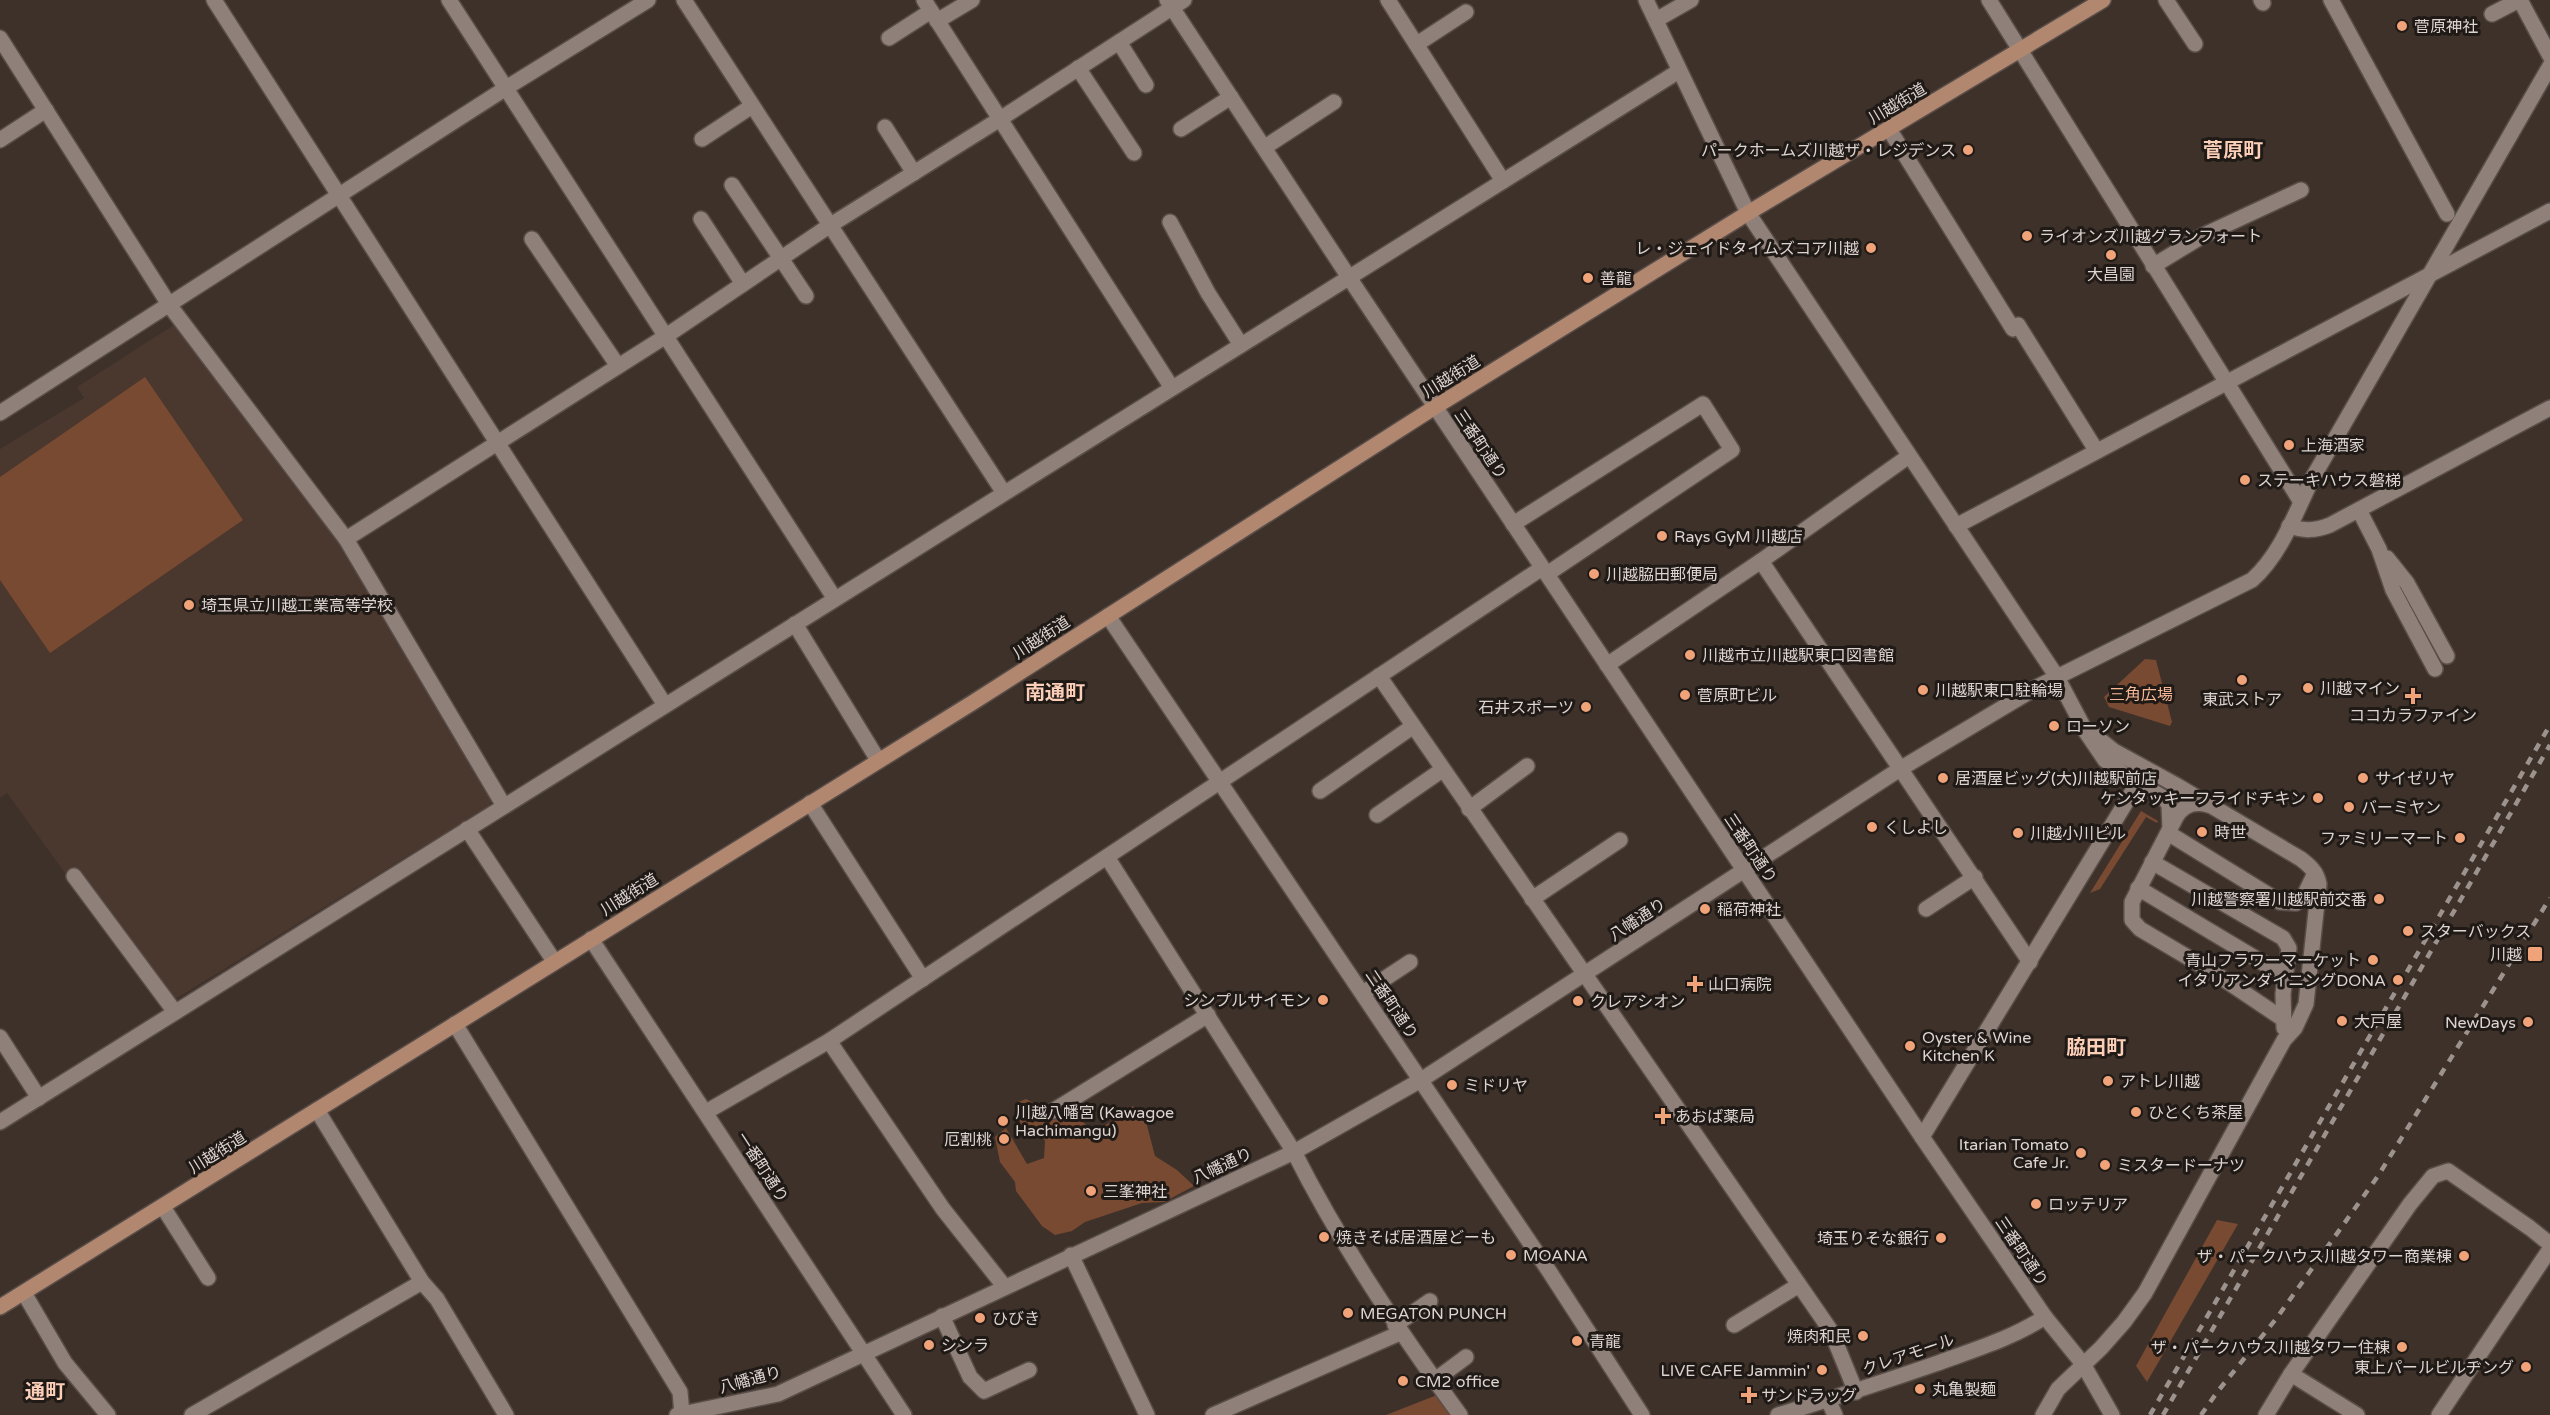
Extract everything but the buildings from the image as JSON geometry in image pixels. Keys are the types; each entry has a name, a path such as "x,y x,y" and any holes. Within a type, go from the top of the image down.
{"main road":[{"name":"川越街道","path":"0,1307 810,803 1435,407 1748,213 2103,0"}],"street":[{"path":"214,0 665,705"},
{"path":"449,0 835,599"},
{"path":"0,413 170,306 506,88 648,0"},
{"path":"684,0 1004,493"},
{"path":"889,38 931,11 972,0"},
{"path":"1388,0 1503,181"},
{"path":"1646,0 1748,213 2057,677 2105,760 2215,807 2301,859 2315,873 2319,884 2306,1004 2295,1028 2284,1040 2145,1293 2124,1322 2058,1389 2043,1415"},
{"path":"1656,20 1691,0"},
{"path":"1989,0 2301,502"},
{"path":"2166,0 2195,44"},
{"path":"2331,0 2447,214"},
{"path":"2492,14 2519,0 2550,56"},
{"path":"346,538 666,336 829,226 1000,119 1119,42 1174,3"},
{"name":"三番町通り","path":"1174,3 1231,97 1349,278 1922,1137 2045,1317 2083,1364 2112,1415"},
{"path":"931,11 1172,388"},
{"path":"1416,45 1466,12"},
{"path":"0,38 170,306 346,538 504,806"},
{"path":"1119,42 1146,85"},
{"name":"八幡通り","path":"680,1414 778,1394 1004,1286 1294,1152 1422,1080 1900,769 2057,677 2252,580 2266,567 2430,273 2550,66"},
{"path":"1078,68 1134,153"},
{"path":"0,1122 1679,71"},
{"path":"1181,129 1231,97"},
{"path":"1264,147 1334,102"},
{"path":"702,139 752,106"},
{"path":"0,141 46,110"},
{"path":"885,127 914,173"},
{"path":"1889,129 2013,329 2018,325 2096,450"},
{"path":"732,184 806,296"},
{"path":"2153,266 2204,235 2301,190"},
{"path":"1956,526 2550,211"},
{"path":"701,219 742,284"},
{"path":"1170,222 1208,293 1241,345"},
{"path":"531,239 618,366"},
{"path":"706,1112 829,1041 1379,676 1732,450 1702,404 1513,524"},
{"path":"2289,526 2303,531 2316,530 2359,510 2550,408"},
{"path":"1607,665 1761,561 1909,456"},
{"path":"2359,510 2379,549 2393,590 2435,669"},
{"path":"2379,549 2407,583 2447,656"},
{"path":"1761,561 2030,962"},
{"name":"二番町通り","path":"1108,616 1422,1080 1642,1415"},
{"path":"795,624 878,760"},
{"path":"1379,676 1442,771 1831,1331 1856,1392"},
{"path":"1320,790 1412,727"},
{"path":"1469,809 1527,766"},
{"path":"1377,815 1442,771"},
{"path":"2142,776 2169,806 2169,831"},
{"path":"1922,1137 2142,776"},
{"path":"810,803 923,979"},
{"path":"2215,807 2199,803 2185,807 2178,813 2138,888 2131,910 2132,920 2140,929 2216,974 2283,1019"},
{"path":"467,829 554,961"},
{"path":"2169,831 2280,902 2296,903 2304,896 2315,873"},
{"path":"1532,899 1620,840"},
{"path":"1107,857 1294,1152 1317,1196 1398,1329 1460,1415"},
{"path":"2152,862 2279,934 2289,948 2285,976 2284,1040"},
{"path":"74,876 175,1012"},
{"path":"1926,909 1975,877"},
{"path":"2138,888 2285,976"},
{"name":"一番町通り","path":"591,939 904,1415"},
{"path":"1363,993 1410,962"},
{"path":"1053,1111 1208,1015"},
{"path":"455,1024 680,1392 680,1414"},
{"path":"0,1036 39,1098"},
{"path":"829,1041 890,1134 970,1244 1004,1286"},
{"path":"317,1110 422,1282 437,1299 506,1415"},
{"path":"2266,1415 2291,1374 2410,1204 2433,1176 2448,1172 2530,1228 2550,1247 2439,1415"},
{"path":"163,1206 208,1278"},
{"path":"1071,1255 1147,1415"},
{"path":"192,1415 422,1282"},
{"path":"1734,1325 1799,1285"},
{"path":"24,1293 64,1363 108,1415"},
{"path":"1213,1415 1398,1329 1430,1301"},
{"path":"942,1316 970,1377 984,1391 1029,1370"},
{"name":"クレアモール","path":"1778,1415 1856,1392 1999,1341 2023,1331 2045,1317"},
{"path":"1435,1380 1466,1357"},
{"path":"2291,1374 2357,1415"},
{"path":"1828,1400 1835,1415"}],"shaded area":[{"name":"埼玉県立川越工業高等学校","path":"174,325 341,543 492,800 489,806 164,1006 152,993 7,793 0,798 0,449 84,398 77,387"}],"green space":[{"path":"145,377 243,520 50,653 0,580 0,477"},
{"name":"三角広場","path":"2145,659 2156,660 2172,722 2170,726 2109,707 2104,697"},
{"path":"2141,811 2158,821 2157,823 2146,817 2100,889 2090,893"},
{"path":"1026,1099 1047,1110 1060,1110 1075,1116 1094,1131 1133,1106 1144,1114 1155,1156 1177,1170 1194,1186 1164,1202 1142,1203 1085,1222 1072,1231 1055,1235 1042,1226 1016,1191 1015,1182 1000,1162 995,1137 1006,1128 1027,1164 1044,1158 1045,1141 1035,1126 1022,1129 1015,1103"},
{"path":"2217,1220 2238,1224 2147,1382 2136,1366"},
{"path":"1437,1395 1450,1415 1386,1415"}],"railway":[{"path":"2150,1415 2550,725"},
{"path":"2163,1415 2550,745"},
{"path":"2201,1415 2276,1319 2378,1176 2550,898"}],"place":[{"name":"菅原神社","path":"2402,26"},
{"name":"パークホームズ川越ザ・レジデンス","path":"1968,150"},
{"name":"ライオンズ川越グランフォート","path":"2027,236"},
{"name":"レ・ジェイドタイムズコア川越","path":"1871,248"},
{"name":"大昌園","path":"2111,255"},
{"name":"善龍","path":"1588,278"},
{"name":"上海酒家","path":"2289,445"},
{"name":"ステーキハウス磐梯","path":"2245,480"},
{"name":"Rays GyM 川越店","path":"1662,536"},
{"name":"川越脇田郵便局","path":"1594,574"},
{"name":"埼玉県立川越工業高等学校","path":"189,605"},
{"name":"川越市立川越駅東口図書館","path":"1690,655"},
{"name":"東武ストア","path":"2242,680"},
{"name":"川越マイン","path":"2308,688"},
{"name":"川越駅東口駐輪場","path":"1923,690"},
{"name":"菅原町ビル","path":"1685,695"},
{"name":"ココカラファイン","path":"2413,696"},
{"name":"石井スポーツ","path":"1586,707"},
{"name":"ローソン","path":"2054,726"},
{"name":"居酒屋ビッグ(大)川越駅前店","path":"1943,778"},
{"name":"サイゼリヤ","path":"2363,778"},
{"name":"ケンタッキーフライドチキン","path":"2318,798"},
{"name":"バーミヤン","path":"2349,807"},
{"name":"くしよし","path":"1872,827"},
{"name":"時世","path":"2202,832"},
{"name":"川越小川ビル","path":"2018,833"},
{"name":"ファミリーマート","path":"2460,838"},
{"name":"川越警察署川越駅前交番","path":"2379,899"},
{"name":"稲荷神社","path":"1705,909"},
{"name":"スターバックス","path":"2408,931"},
{"name":"川越","path":"2535,954"},
{"name":"青山フラワーマーケット","path":"2373,960"},
{"name":"イタリアンダイニングDONA","path":"2398,980"},
{"name":"山口病院","path":"1695,984"},
{"name":"シンプルサイモン","path":"1323,1000"},
{"name":"クレアシオン","path":"1578,1001"},
{"name":"大戸屋","path":"2342,1021"},
{"name":"NewDays","path":"2528,1022"},
{"name":"Oyster & Wine Kitchen K","path":"1910,1046"},
{"name":"アトレ川越","path":"2108,1081"},
{"name":"ミドリヤ","path":"1452,1085"},
{"name":"ひとくち茶屋","path":"2136,1112"},
{"name":"あおば薬局","path":"1663,1116"},
{"name":"川越八幡宮 (Kawagoe Hachimangu)","path":"1003,1121"},
{"name":"厄割桃","path":"1004,1139"},
{"name":"Itarian Tomato Cafe Jr.","path":"2081,1153"},
{"name":"ミスタードーナツ","path":"2105,1165"},
{"name":"三峯神社","path":"1091,1191"},
{"name":"ロッテリア","path":"2036,1204"},
{"name":"焼きそば居酒屋どーも","path":"1324,1237"},
{"name":"埼玉りそな銀行","path":"1941,1238"},
{"name":"MOANA","path":"1511,1255"},
{"name":"ザ・パークハウス川越タワー商業棟","path":"2464,1256"},
{"name":"MEGATON PUNCH","path":"1348,1313"},
{"name":"ひびき","path":"980,1318"},
{"name":"焼肉和民","path":"1863,1336"},
{"name":"青龍","path":"1577,1341"},
{"name":"シンラ","path":"929,1345"},
{"name":"ザ・パークハウス川越タワー住棟","path":"2402,1347"},
{"name":"東上パールビルヂング","path":"2526,1367"},
{"name":"LIVE CAFE Jammin'","path":"1822,1370"},
{"name":"CM2 office","path":"1403,1381"},
{"name":"丸亀製麺","path":"1920,1389"},
{"name":"サンドラッグ","path":"1749,1395"}],"district":[{"name":"菅原町","path":"2233,150"},
{"name":"南通町","path":"1055,692"},
{"name":"脇田町","path":"2096,1047"},
{"name":"通町","path":"45,1391"}]}
